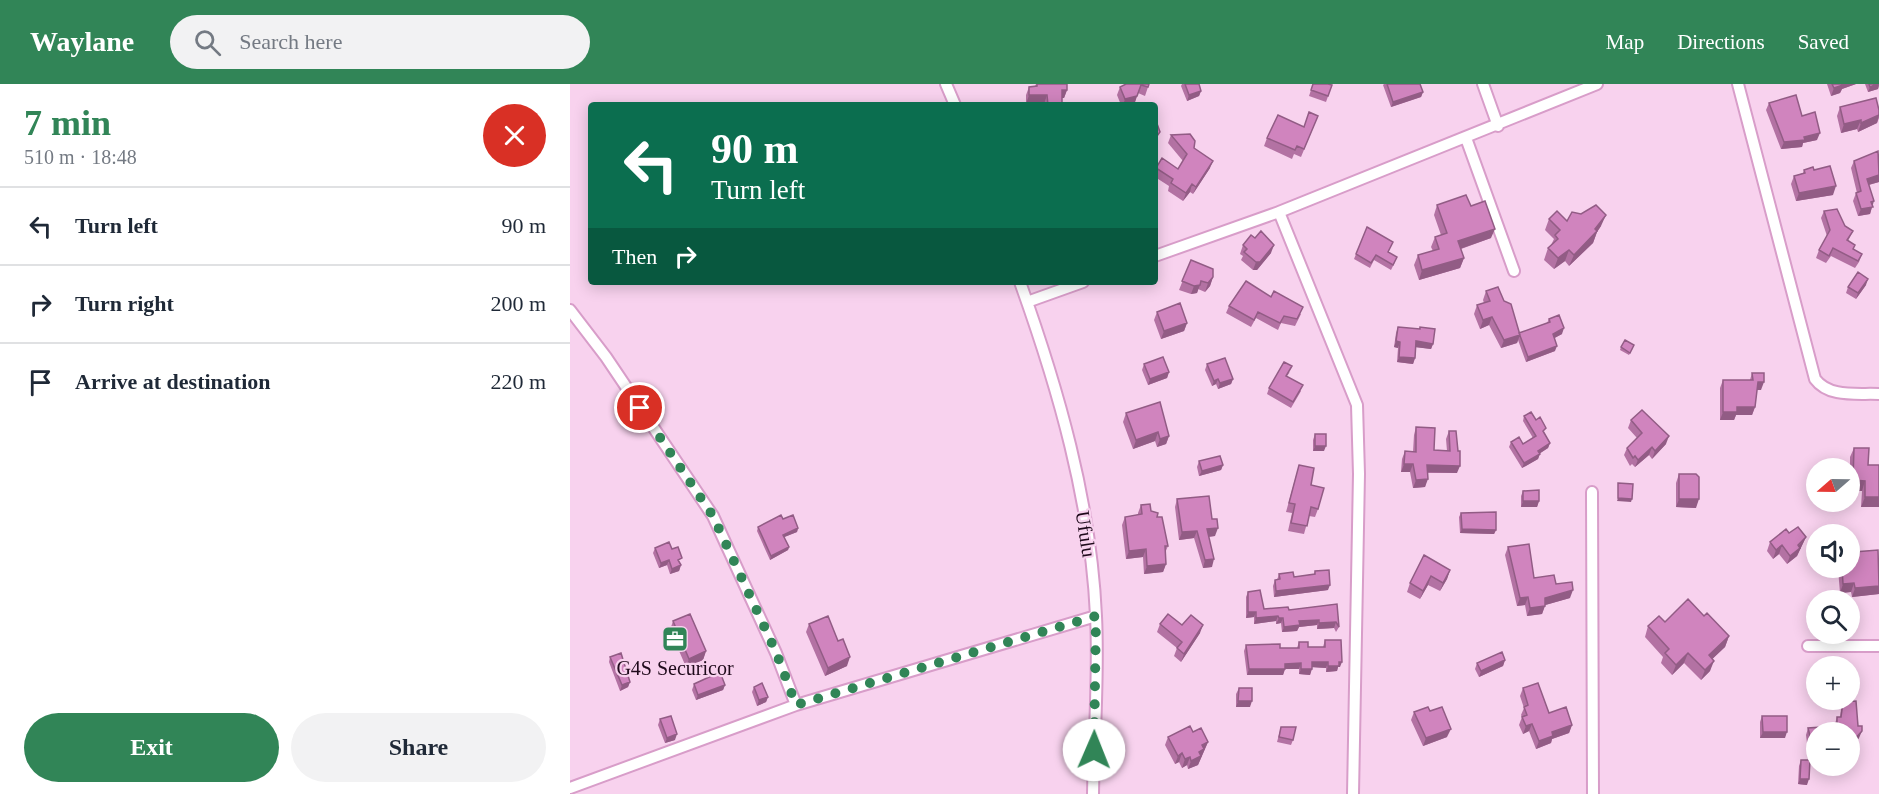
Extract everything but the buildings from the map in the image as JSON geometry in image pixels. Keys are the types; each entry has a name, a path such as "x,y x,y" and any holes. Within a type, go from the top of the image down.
{"street":[{"path":"946,84 954,102"},
{"path":"1482,84 1498,126"},
{"path":"1158,255 1279,212 1498,126 1597,84"},
{"path":"1738,84 1815,379 1823,388 1835,393 1879,394"},
{"path":"1466,138 1514,271"},
{"path":"1279,212 1357,405 1359,474 1353,794"},
{"name":"Ufulu","path":"1021,285 1058,399 1084,518 1096,616 1093,794"},
{"path":"1028,302 1075,285"},
{"path":"570,310 606,357 713,516 776,652 796,705"},
{"path":"1592,492 1593,794"},
{"path":"570,788 614,775 796,705 1096,616"},
{"path":"1808,646 1879,646"}],"place":[{"name":"G4S Securicor","path":"675,639"}],"route":[{"path":"640,408 713,516 776,652 796,705 1096,616 1094,750"}]}
